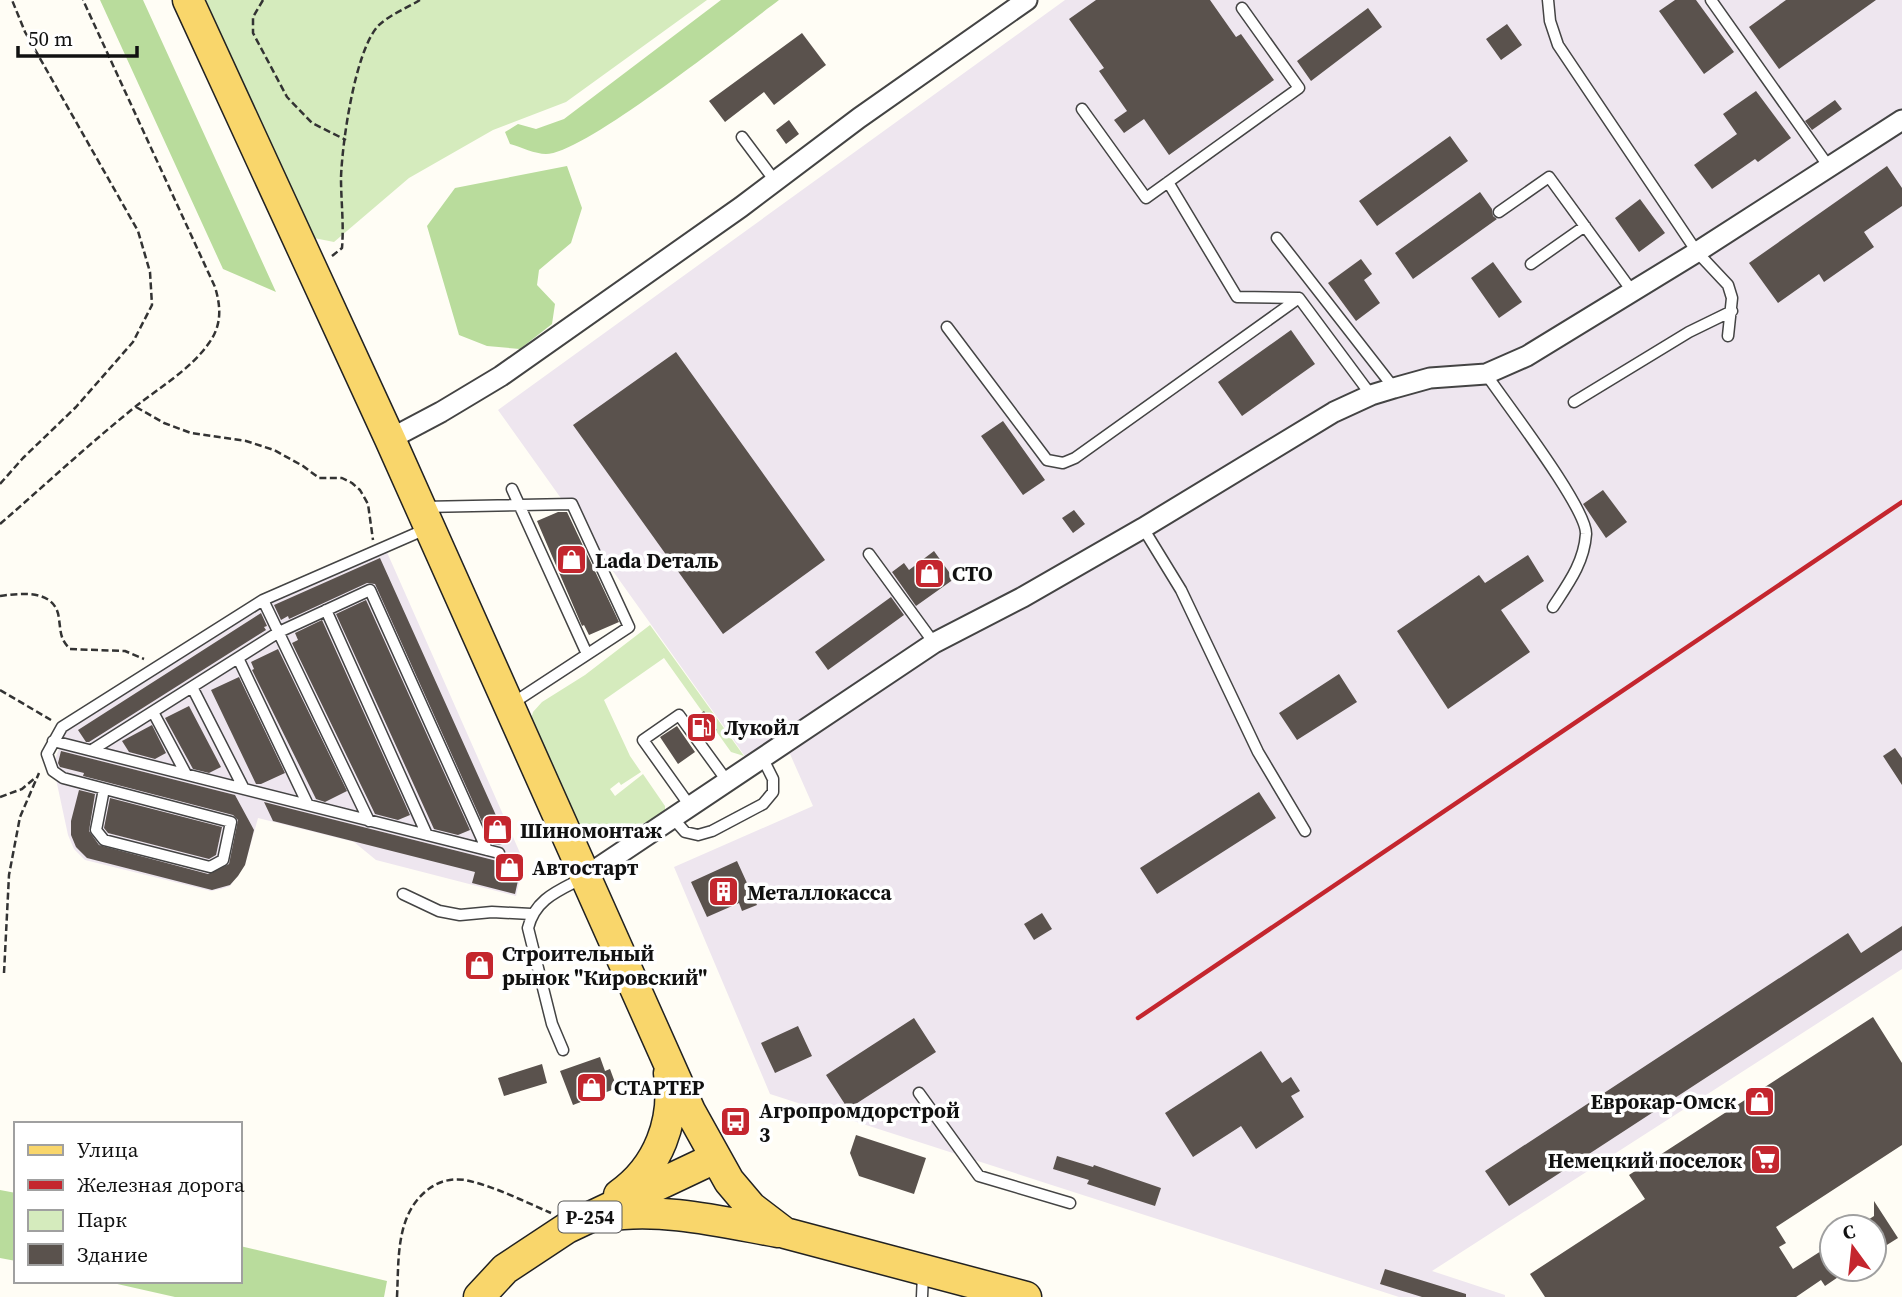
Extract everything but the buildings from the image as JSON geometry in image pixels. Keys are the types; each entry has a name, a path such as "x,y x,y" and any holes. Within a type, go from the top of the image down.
{"main road":[{"path":"188,0 390,439 690,1111 729,1181 751,1207 785,1233"},
{"path":"576,1224 628,1189 651,1163 664,1139 671,1105 667,1059"},
{"name":"Р-254","path":"479,1297 505,1269 576,1224 715,1158"},
{"path":"576,1224 621,1213 716,1221 785,1233 923,1283 1025,1297"}],"street":[{"path":"390,439 442,412 500,376 1027,0"},
{"path":"586,876 934,643 1023,597 1143,528 1334,412 1394,388 1430,378 1486,374 1527,356 1697,252 1902,120"}],"lane":[{"path":"1548,0 1550,21 1558,45 1697,252 1728,285 1732,298 1728,336"},
{"path":"1710,0 1829,167"},
{"path":"1082,109 1146,198 1299,88 1242,8"},
{"path":"742,137 775,181"},
{"path":"1499,212 1549,177 1632,291"},
{"path":"1168,182 1237,297 1299,298"},
{"path":"1531,264 1585,226"},
{"path":"1277,238 1394,388"},
{"path":"947,327 1047,460 1063,463 1075,458 1299,298"},
{"path":"1299,298 1371,395"},
{"path":"1574,402 1689,332 1732,311"},
{"path":"1486,374 1571,497 1586,531 1580,565 1553,607"},
{"path":"512,489 587,654"},
{"path":"104,789 96,830 104,840 210,867 223,860 231,822 63,778 53,771 47,754 62,727 263,600 374,551 424,517 519,505 572,504 629,627 509,705"},
{"path":"1143,528 1181,590 1258,752 1305,831"},
{"path":"869,554 934,643"},
{"path":"92,750 279,632 370,590 487,850"},
{"path":"263,600 369,821"},
{"path":"326,610 427,835"},
{"path":"238,658 308,805"},
{"path":"192,687 244,789"},
{"path":"153,712 186,774"},
{"path":"690,806 643,740 679,715 727,781"},
{"path":"53,741 499,853"},
{"path":"673,818 685,832 698,835 712,831 763,804 773,792 773,779 762,758"},
{"path":"563,1050 552,1024 528,928 531,914 544,898 586,876"},
{"path":"403,894 439,911 460,915 492,912 531,914"},
{"path":"919,1093 979,1176 1070,1203"}],"path":[{"path":"0,484 76,407 133,342 152,305 150,272 138,232 25,32 12,0"},
{"path":"0,524 177,375 210,342 220,317 215,287 83,0"},
{"path":"262,0 253,17 253,33 287,97 312,122 346,140"},
{"path":"342,248 344,214 341,178 360,62 369,38 380,24 420,0"},
{"path":"136,407 164,423 191,433 246,441 274,450 319,478 342,478 352,483 368,504 374,551"},
{"path":"0,596 37,594 49,600 56,608 62,641 70,649 125,651 156,668"},
{"path":"0,690 62,727"},
{"path":"4,973 9,875 20,817 47,754"},
{"path":"0,797 22,789 38,775"},
{"path":"397,1297 400,1241 407,1212 423,1193 440,1180 463,1180 510,1196 576,1224"}],"shaded area":[{"path":"1065,0 1902,0 1902,969 1432,1271 1505,1297 1399,1297 770,1094 674,867 813,806 790,754 757,773 498,410"},
{"path":"386,550 524,862 516,896 376,860 354,842 258,818 245,865 230,886 211,891 85,860 74,849 68,835 53,765 65,732 271,600"}],"green space":[{"path":"100,0 143,0 276,292 223,269"},
{"path":"206,0 707,0 566,102 493,130 409,178 334,242 314,238 291,194"},
{"path":"721,0 779,0 662,88 593,134 565,149 546,154 510,144 505,132 518,124 536,129 564,119"},
{"path":"567,166 582,208 571,243 539,270 537,285 555,304 552,324 520,349 487,346 459,335 427,226 455,188"},
{"path":"650,625 744,756 731,752 664,658 604,700 630,756 641,772 610,789 615,796 643,774 665,806 665,814 613,834 595,835 583,827 575,815 531,719 533,712 542,702 585,675"},
{"path":"0,1190 14,1193 14,1261 0,1258"},
{"path":"242,1246 387,1281 384,1297 175,1297 113,1283 242,1283"}],"railway":[{"path":"1138,1018 1902,502"}],"place":[{"name":"Lada Dеталь","path":"572,560"},
{"name":"СТО","path":"929,573"},
{"name":"Лукойл","path":"701,727"},
{"name":"Шиномонтаж","path":"497,830"},
{"name":"Автостарт","path":"509,867"},
{"name":"Металлокасса","path":"724,892"},
{"name":"Строительный рынок \"Кировский\"","path":"479,965"},
{"name":"СТАРТЕР","path":"591,1087"},
{"name":"Еврокар-Омск","path":"1759,1101"},
{"name":"Агропромдорстрой 3","path":"736,1122"},
{"name":"Немецкий поселок","path":"1765,1160"}]}
